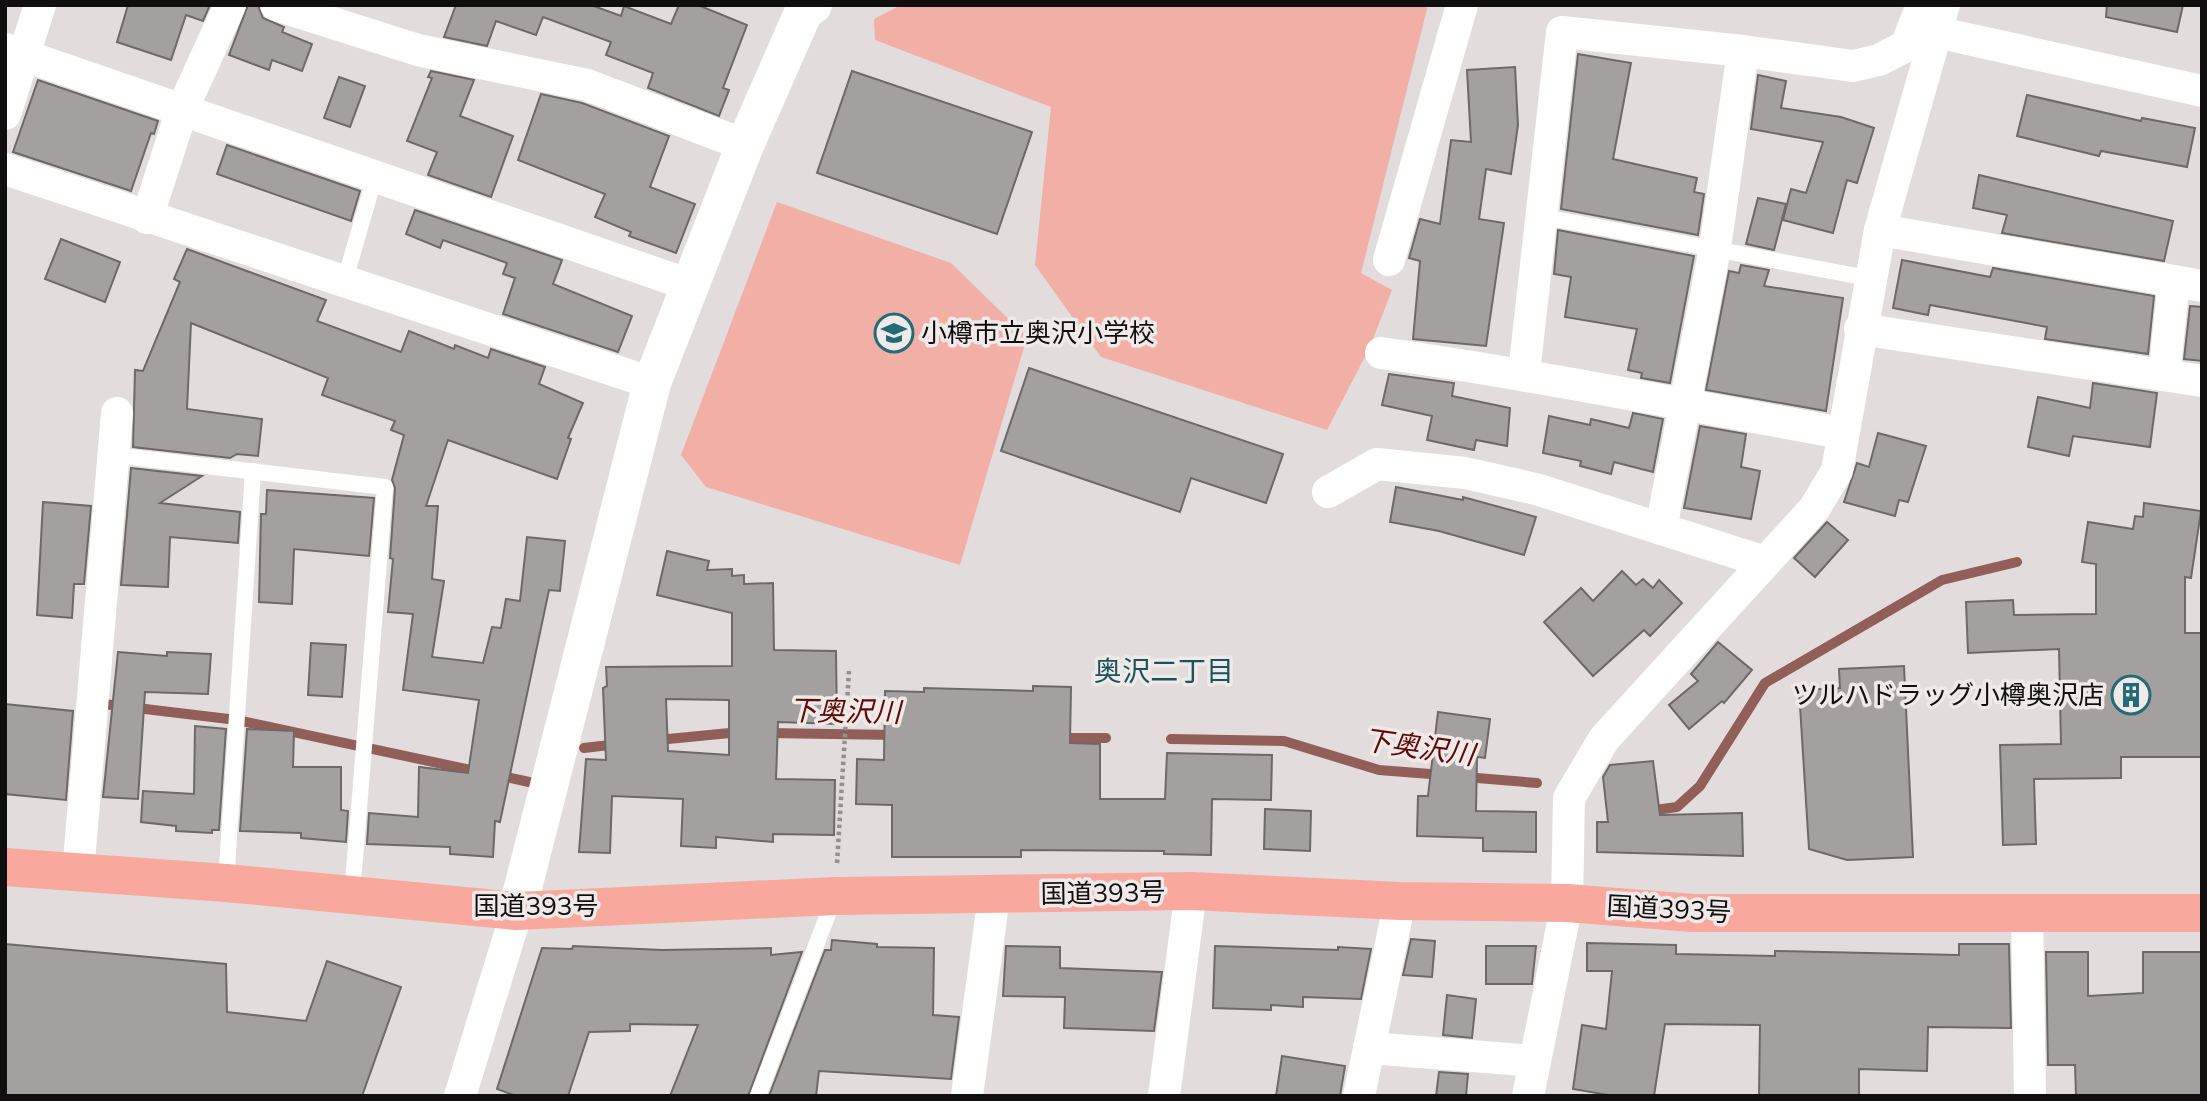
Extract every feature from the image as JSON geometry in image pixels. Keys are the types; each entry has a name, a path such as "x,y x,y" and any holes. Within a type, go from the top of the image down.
{"highway":[{"name":"国道393号","path":"5,867 226,883 517,911 835,896 995,896 1191,891 1400,901 1567,903 1693,913 2202,913"}],"street":[{"path":"5,114 14,52 40,5"},
{"path":"146,218 182,110 230,5"},
{"path":"276,5 418,50 587,85 745,145"},
{"path":"1389,260 1462,5"},
{"path":"460,1096 517,911 652,383 799,8"},
{"path":"1524,373 1539,216 1562,32 1743,51 1853,66 1879,60 1906,46 1934,14"},
{"path":"1934,14 2202,91"},
{"path":"1528,1096 1567,903 1569,798 1604,739 1814,509 1837,471 1860,329 1873,279 1880,230 1934,14"},
{"path":"1661,529 1715,248 1743,51"},
{"path":"14,52 690,285"},
{"path":"5,169 146,218 345,280 652,383"},
{"path":"1880,230 2188,284 2164,375"},
{"path":"1860,329 2202,381"},
{"path":"1381,354 1524,373 1685,406 1843,433"},
{"path":"78,873 117,413"},
{"path":"1328,492 1377,464 1465,473 1535,489 1765,562"},
{"path":"1164,1096 1191,891"},
{"path":"967,1096 995,896"},
{"path":"1359,1096 1400,901"},
{"path":"2027,913 2030,1096"},
{"path":"1369,1048 1535,1061"}],"lane":[{"path":"345,280 375,176"},
{"path":"1539,216 1873,279"},
{"path":"113,455 385,487 352,895"},
{"path":"226,883 253,471"},
{"path":"758,1096 835,896"}],"path":[{"path":"835,896 849,671"}],"shaded area":[{"path":"901,5 1428,5 1361,273 1392,290 1369,349 1327,430 1101,357 1035,265 1051,107 875,40 874,19"},
{"path":"777,202 951,263 1027,337 960,565 706,487 681,455"}],"building":[{"path":"128,5 210,5 203,21 186,15 171,60 117,42"},
{"path":"248,5 258,5 263,18 284,27 282,32 312,44 302,71 272,60 269,70 229,55"},
{"path":"456,5 591,5 621,16 624,6 671,24 679,5 698,5 747,25 723,88 729,90 719,116 648,88 653,73 606,55 611,42 543,17 536,35 496,21 487,46 444,37"},
{"path":"2107,5 2183,5 2177,32 2106,17"},
{"path":"1578,54 1631,63 1613,159 1697,178 1694,192 1704,194 1698,235 1561,209"},
{"path":"1515,67 1518,125 1511,174 1486,169 1479,219 1504,223 1486,346 1413,339 1420,261 1409,258 1420,219 1440,224 1451,140 1471,142 1467,70"},
{"path":"431,71 474,80 460,116 513,136 491,197 428,175 437,152 407,141 432,78 428,77"},
{"path":"852,71 1032,132 997,234 817,173"},
{"path":"1758,75 1786,81 1781,108 1841,117 1874,128 1857,183 1847,180 1833,233 1783,220 1791,189 1806,193 1823,142 1751,129"},
{"path":"339,77 365,86 350,127 324,118"},
{"path":"38,80 158,121 154,134 151,133 131,191 13,152"},
{"path":"541,94 582,103 669,136 650,187 695,204 676,253 629,236 631,232 595,217 605,194 518,160"},
{"path":"2027,95 2141,121 2142,118 2195,128 2187,167 2101,151 2099,156 2017,136"},
{"path":"227,145 360,191 351,221 217,174"},
{"path":"1979,175 2173,221 2164,261 2002,233 2007,215 1973,208"},
{"path":"1758,198 1786,204 1774,250 1746,244"},
{"path":"415,210 562,260 553,284 632,316 618,352 503,314 515,278 503,274 507,263 443,240 440,248 406,234"},
{"path":"1558,230 1694,256 1670,383 1641,378 1642,373 1628,370 1637,329 1565,317 1571,277 1554,274"},
{"path":"61,239 120,262 105,302 45,279"},
{"path":"187,249 326,300 317,321 401,352 409,331 454,349 455,345 488,358 491,349 545,367 539,384 583,403 568,438 571,439 557,479 448,440 426,506 438,506 432,579 444,581 432,657 483,663 492,627 501,628 506,599 520,601 527,537 565,541 560,591 549,590 500,822 495,821 493,857 450,854 450,847 367,844 369,813 418,817 419,767 468,773 479,700 403,690 413,614 388,612 393,559 390,558 395,488 392,480 404,435 391,430 395,421 322,395 328,378 191,323 187,409 262,419 258,456 237,454 230,458 133,447 135,370 143,371 180,282 174,279"},
{"path":"1902,260 1990,277 1993,268 2154,296 2148,354 2045,339 2047,327 1930,305 1928,315 1893,308"},
{"path":"1741,265 1769,270 1764,286 1843,298 1826,411 1706,390 1729,271 1739,273"},
{"path":"2190,306 2202,307 2202,361 2184,359"},
{"path":"1029,368 1283,454 1266,503 1191,478 1180,512 1001,451"},
{"path":"1389,374 1454,383 1452,396 1510,408 1507,446 1476,440 1474,450 1427,440 1432,416 1382,405"},
{"path":"2093,383 2157,393 2150,447 2073,436 2069,456 2028,447 2038,397 2090,408"},
{"path":"1633,413 1663,419 1653,472 1614,462 1611,474 1580,466 1581,461 1543,453 1549,416 1590,425 1591,419 1629,428"},
{"path":"1700,426 1746,434 1741,467 1760,471 1751,519 1684,508"},
{"path":"1878,433 1926,446 1908,502 1899,500 1895,516 1844,502 1857,463 1869,467"},
{"path":"131,468 202,476 160,503 240,512 238,543 170,537 168,587 121,585"},
{"path":"1396,487 1463,500 1463,497 1536,517 1524,555 1439,531 1390,522"},
{"path":"267,490 374,498 369,556 294,549 292,604 259,602 261,514 266,514"},
{"path":"43,502 91,506 84,584 74,584 72,618 37,615"},
{"path":"2144,503 2201,511 2191,578 2185,577 2185,633 2202,633 2202,757 2121,757 2121,778 2034,779 2036,844 2003,845 2000,745 2061,744 2059,649 1968,653 1966,602 2013,600 2014,615 2096,614 2096,564 2082,562 2088,522 2133,529 2135,516 2143,517"},
{"path":"1827,522 1848,540 1815,577 1794,558"},
{"path":"667,551 709,561 707,570 732,569 732,576 744,575 744,584 773,583 774,650 836,651 837,724 778,722 776,779 835,780 834,835 773,834 773,842 716,837 716,848 681,846 683,799 612,796 610,853 579,852 586,759 606,760 603,688 607,686 606,667 732,666 732,613 657,595","holes":["666,699 729,700 729,755 668,751"]},
{"path":"1622,571 1636,585 1643,579 1653,588 1659,580 1682,603 1650,636 1644,630 1593,676 1544,622 1581,588 1593,601"},
{"path":"1718,642 1752,670 1724,703 1722,701 1689,729 1669,705 1698,681 1691,674"},
{"path":"311,643 346,645 342,697 308,695"},
{"path":"118,652 167,656 167,652 211,654 208,694 145,692 138,799 103,797"},
{"path":"1904,666 1913,857 1847,860 1809,849 1799,690 1840,688 1839,669"},
{"path":"1033,686 1071,687 1070,743 1100,744 1100,799 1165,799 1167,753 1272,755 1271,800 1212,799 1211,855 1164,854 1164,851 1021,850 1021,857 892,857 892,805 856,804 857,759 884,760 885,691 924,692 924,688 1033,691"},
{"path":"5,704 73,711 66,800 5,794"},
{"path":"1438,712 1490,719 1485,758 1477,757 1476,811 1536,812 1536,852 1483,851 1483,838 1417,836 1418,796 1428,796"},
{"path":"195,726 226,729 219,830 212,830 212,833 176,831 176,826 141,822 143,791 194,794"},
{"path":"247,729 294,731 293,767 341,767 341,810 348,811 346,842 301,838 301,833 240,831"},
{"path":"1653,761 1660,815 1742,813 1743,856 1597,852 1597,822 1608,822 1603,777 1610,765"},
{"path":"1265,809 1311,811 1310,851 1264,849"},
{"path":"1411,939 1435,941 1432,977 1403,975"},
{"path":"832,940 877,944 877,947 934,948 933,1015 959,1017 951,1079 819,1071 816,1096 769,1096 825,950 831,950"},
{"path":"1587,943 1676,945 1676,954 1775,956 1775,951 1959,955 1959,944 2009,944 2011,1028 1928,1027 1927,1071 1859,1069 1859,1096 1759,1096 1760,1025 1665,1024 1654,1096 1614,1096 1573,1089 1582,1025 1606,1029 1612,971 1587,971"},
{"path":"5,944 226,964 227,1012 306,1021 327,961 401,987 362,1096 5,1096"},
{"path":"573,946 662,950 771,948 771,955 802,952 748,1096 670,1096 698,1025 630,1024 630,1031 589,1032 568,1096 516,1096 497,1089 542,948 572,949"},
{"path":"1006,946 1060,947 1060,968 1162,972 1154,1031 1064,1028 1065,997 1003,996"},
{"path":"1215,946 1371,949 1361,999 1303,997 1303,1007 1271,1005 1271,1010 1213,1008"},
{"path":"1486,946 1536,946 1532,984 1486,984"},
{"path":"2046,952 2088,952 2088,996 2143,993 2143,952 2202,952 2202,1096 2076,1096 2075,1065 2048,1065"},
{"path":"1447,995 1476,999 1472,1038 1443,1035"},
{"path":"1282,1056 1345,1066 1340,1096 1276,1096"},
{"path":"1439,1072 1468,1074 1466,1096 1436,1096"}],"waterway":[{"path":"1648,811 1677,807 1700,786 1765,683 1942,580 2017,562"},
{"path":"95,703 237,720 480,772"},
{"name":"下奥沢川","path":"658,740 740,732"},
{"name":"下奥沢川","path":"766,733 898,735"},
{"name":"下奥沢川","path":"1060,738 1106,738"},
{"name":"下奥沢川","path":"1171,739 1284,741 1379,770 1443,775"},
{"name":"下奥沢川","path":"584,748 618,744"},
{"path":"498,775 529,782"},
{"name":"下奥沢川","path":"1465,777 1537,783"}],"place":[{"name":"小樽市立奥沢小学校","path":"894,333"},
{"name":"ツルハドラッグ小樽奥沢店","path":"2131,695"}],"district":[{"name":"奥沢二丁目","path":"1164,671"}]}
